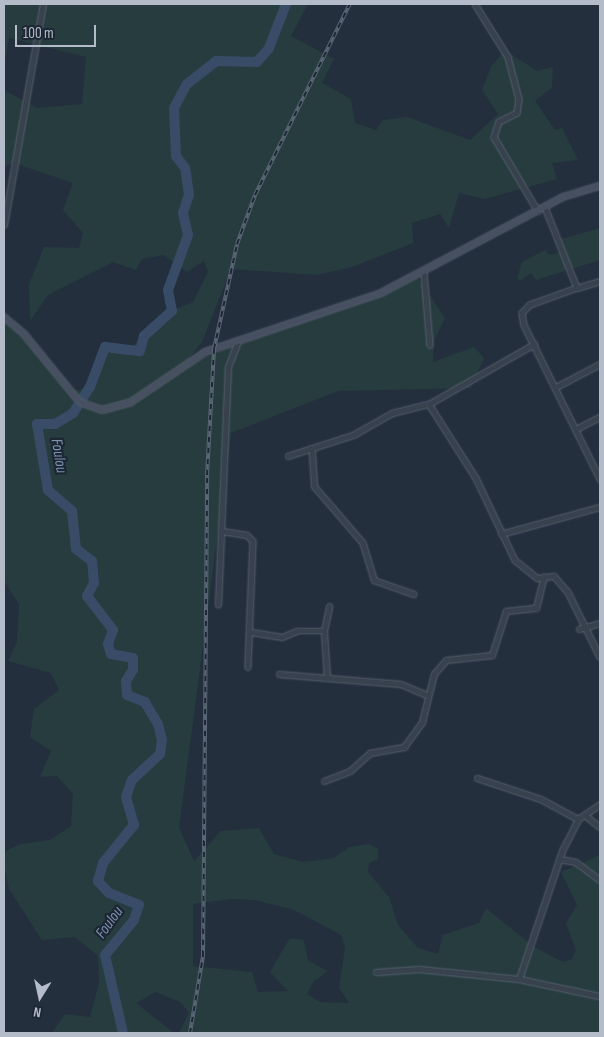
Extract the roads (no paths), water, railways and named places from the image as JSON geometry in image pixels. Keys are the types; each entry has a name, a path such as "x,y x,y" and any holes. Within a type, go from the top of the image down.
{"street":[{"path":"4,225 43,4"},
{"path":"475,4 508,56 519,99 517,113 499,122 494,137 538,211"},
{"path":"4,317 24,334 80,402 102,410 131,402 205,352 381,293 545,207 600,186"},
{"path":"545,207 552,232 576,276 577,288"},
{"path":"424,272 430,345"},
{"path":"600,281 577,288 522,313 534,344 600,479"},
{"path":"218,605 228,368 238,340"},
{"path":"288,456 353,435 392,413 429,404 534,344"},
{"path":"556,387 600,364"},
{"path":"429,404 476,478 514,560 537,578 554,576 568,592 580,622 589,628 600,657"},
{"path":"576,429 600,417"},
{"path":"312,448 315,487 363,543 374,580 414,594"},
{"path":"501,534 600,507"},
{"path":"222,531 247,535 253,541 251,632 248,667"},
{"path":"324,781 350,771 370,752 404,747 422,722 426,695 434,674 446,660 492,655 506,610 536,608 544,577"},
{"path":"327,678 324,631 329,607"},
{"path":"579,629 589,628 600,622"},
{"path":"251,632 282,637 297,631 324,631"},
{"path":"280,674 401,684 426,695"},
{"path":"477,778 541,799 578,819"},
{"path":"519,979 559,859 578,819 600,804"},
{"path":"585,814 600,827"},
{"path":"559,859 576,862 600,880"},
{"path":"376,972 418,969 519,979 600,996"}],"waterway":[{"name":"Foulou","path":"123,1033 105,955 134,920 139,905 109,893 98,881 103,863 134,825 126,797 132,780 160,754 162,740 158,724 145,702 127,695 126,681 133,670 133,658 111,654 108,644 113,630 87,596 94,583 92,561 76,549 72,511 48,490 37,424 55,424 73,413 90,387 105,347 140,351 144,336 172,311 168,290 188,235 183,213 189,195 185,168 176,156 174,108 187,84 216,61 257,62 269,48 286,4"}],"railway":[{"path":"190,1033 203,956 207,475 214,349 237,244 255,195 350,4"}]}
